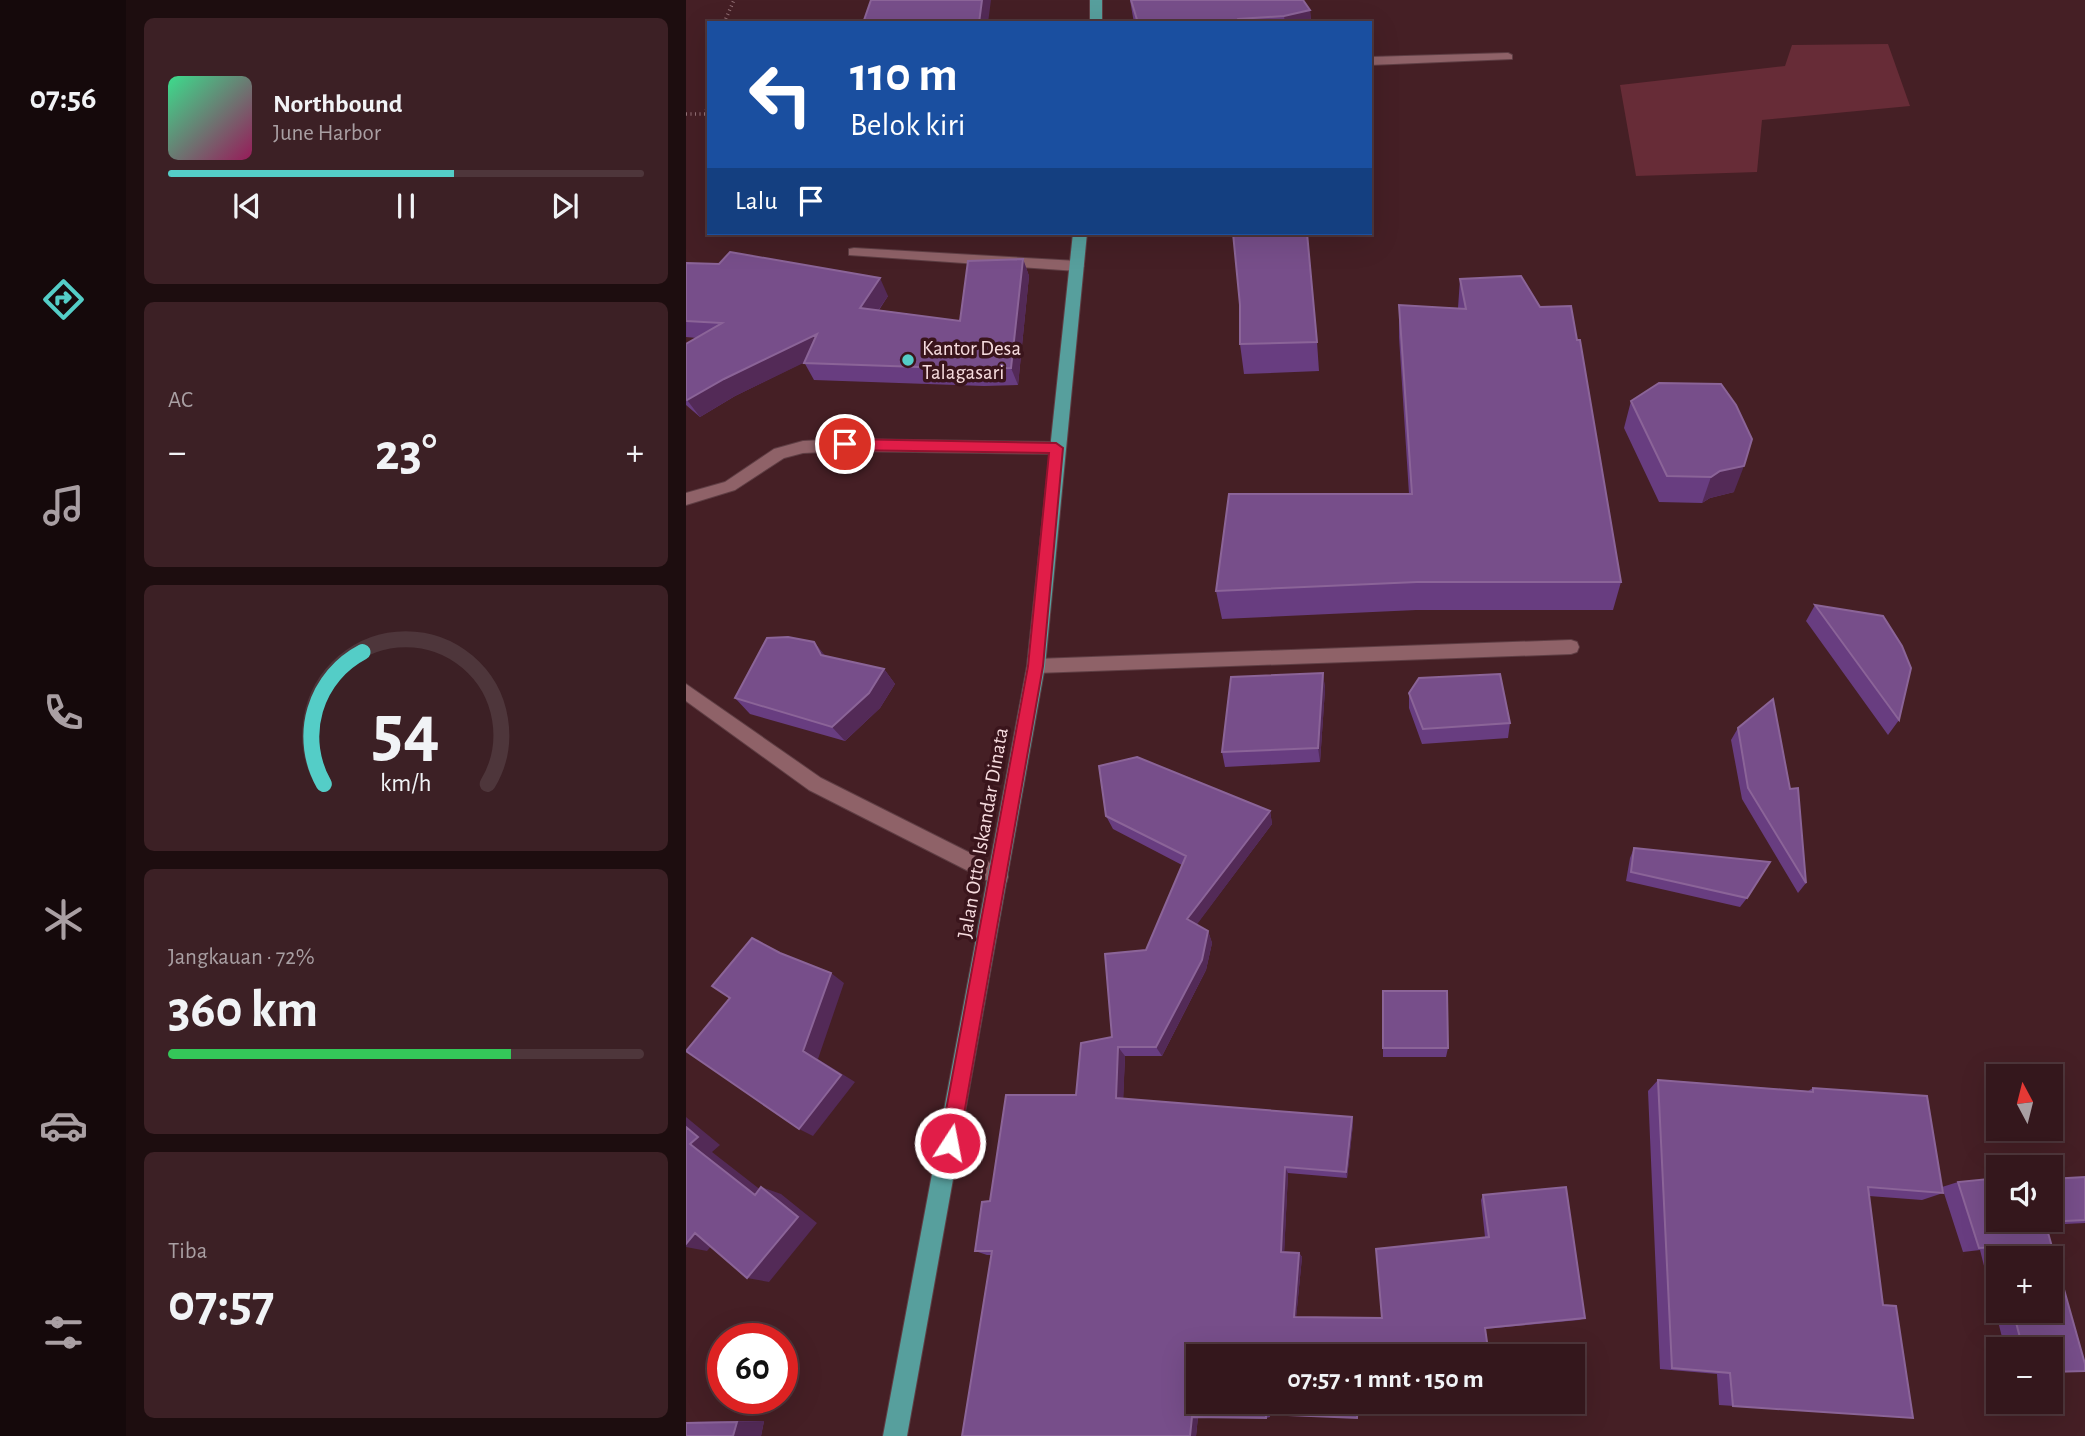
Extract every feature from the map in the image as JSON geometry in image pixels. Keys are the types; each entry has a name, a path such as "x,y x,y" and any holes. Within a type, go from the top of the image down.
{"main road":[{"path":"1096,0 1096,21"},
{"name":"Jalan Otto Iskandar Dinata","path":"895,1436 1036,666 1056,448 1080,235"}],"street":[{"path":"1372,61 1508,57"},
{"path":"854,252 1077,266"},
{"path":"686,499 730,486 779,453 803,447 845,444 1056,448"},
{"path":"1036,666 1571,647"},
{"path":"686,691 815,784 999,877"}],"path":[{"path":"725,21 734,0"},
{"path":"686,114 707,115"}],"shaded area":[{"path":"1888,44 1910,106 1762,120 1757,172 1636,176 1620,85 1785,66 1792,45"}],"building":[{"path":"871,0 982,0 979,21 864,21"},
{"path":"1131,0 1303,0 1310,10 1237,21 1137,21"},
{"path":"1233,235 1307,235 1317,342 1240,344 1240,305"},
{"path":"730,252 880,278 860,308 960,321 968,261 1023,259 1011,368 804,363 817,334 687,400 686,344 722,323 686,321 686,263 719,264"},
{"path":"1521,276 1540,307 1571,306 1577,340 1580,340 1621,582 1417,582 1216,591 1229,494 1412,494 1399,305 1466,309 1460,279"},
{"path":"1659,383 1721,384 1736,405 1752,439 1744,466 1720,471 1711,477 1667,476 1631,401"},
{"path":"1815,605 1883,616 1902,646 1911,668 1899,720"},
{"path":"788,637 814,642 821,655 884,669 869,693 832,727 735,698 767,638"},
{"path":"1323,673 1318,748 1222,752 1231,677"},
{"path":"1500,674 1510,723 1423,729 1409,693 1419,678"},
{"path":"1773,699 1790,789 1798,788 1806,883 1748,788 1738,728"},
{"path":"1137,757 1270,811 1187,919 1208,931 1202,960 1156,1047 1118,1047 1116,1098 1352,1117 1346,1172 1285,1167 1281,1252 1299,1253 1294,1317 1382,1318 1376,1249 1489,1237 1483,1195 1566,1187 1585,1318 1485,1328 1487,1344 1186,1344 1186,1414 1266,1414 1266,1418 1192,1417 1190,1436 962,1436 992,1251 975,1251 982,1202 990,1201 1006,1095 1076,1095 1081,1043 1112,1037 1105,954 1146,950 1186,856 1106,816 1099,766"},
{"path":"1634,848 1770,862 1747,898 1631,872"},
{"path":"752,938 780,953 831,973 803,1051 841,1075 799,1129 686,1051 730,998 712,986"},
{"path":"1383,991 1447,991 1448,1048 1383,1048"},
{"path":"1658,1080 1813,1092 1813,1088 1927,1096 1943,1193 1868,1187 1883,1305 1896,1306 1913,1418 1733,1406 1730,1373 1672,1368"},
{"path":"686,1127 698,1137 690,1144 755,1195 761,1187 798,1217 747,1278 695,1233 686,1244"},
{"path":"2085,1177 2085,1220 2063,1221 2063,1178"},
{"path":"1986,1179 1986,1232 2048,1232 2052,1246 1979,1248 1958,1182"},
{"path":"2063,1286 2085,1371 2063,1372 2063,1337 2020,1337 2016,1323 2063,1323"},
{"path":"1266,1414 1357,1414 1357,1418"},
{"path":"737,1422 733,1436 686,1436 686,1423"}],"place":[{"name":"Kantor Desa Talagasari","path":"908,360"}],"route":[{"path":"845,444 1056,448 1036,666 950,1143"}]}
